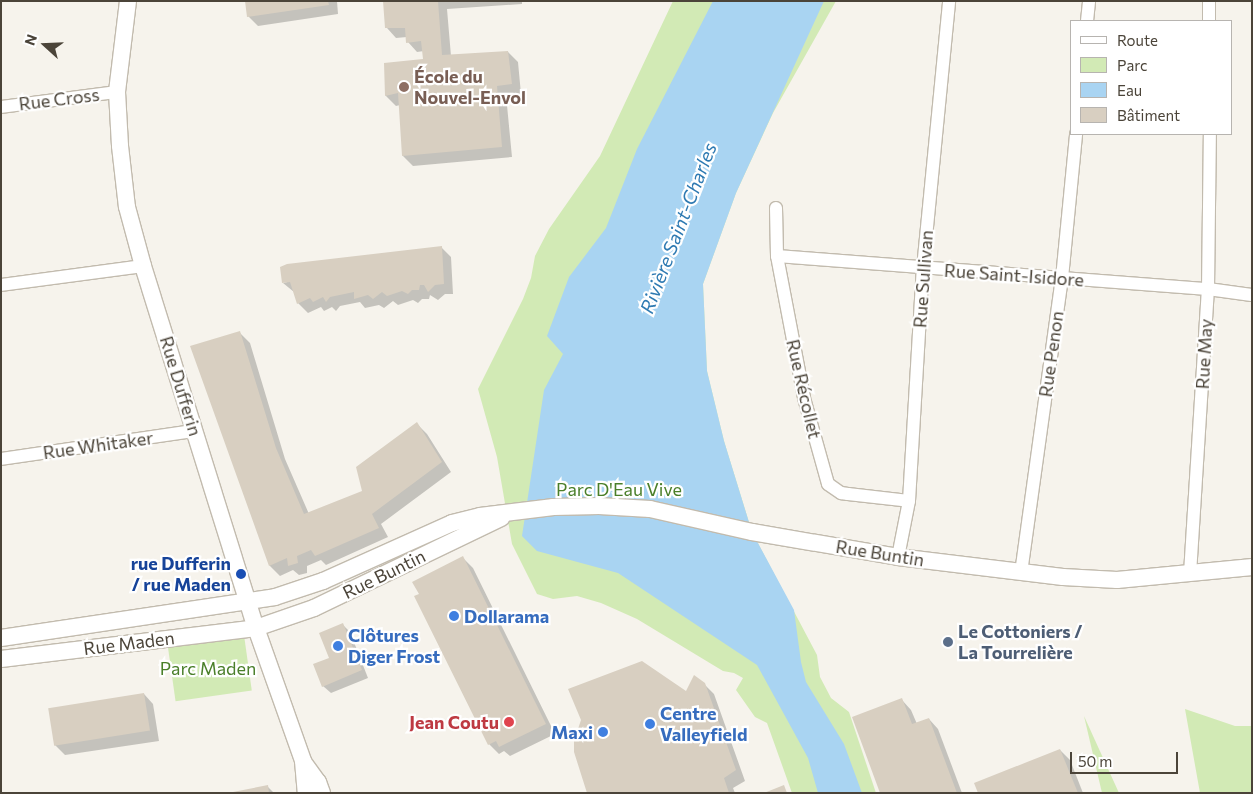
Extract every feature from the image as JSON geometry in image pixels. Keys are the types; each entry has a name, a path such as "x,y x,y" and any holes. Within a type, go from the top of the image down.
{"street":[{"name":"Rue Dufferin","path":"128,1 117,92 120,146 127,207 143,266 256,628 303,761 306,793"},
{"name":"Rue Sullivan","path":"898,557 909,501 923,268 949,1"},
{"path":"1087,20 1089,1"},
{"path":"1209,1 1209,20"},
{"name":"Rue Cross","path":"1,106 117,92"},
{"name":"Rue Penon","path":"1021,573 1062,278 1076,135"},
{"name":"Rue May","path":"1190,574 1208,289 1210,135"},
{"name":"Rue Récollet","path":"776,208 777,256 804,398 828,484 841,493 909,501"},
{"name":"Rue Saint-Isidore","path":"777,256 1208,289 1252,295"},
{"path":"1,285 143,266"},
{"name":"Rue Whitaker","path":"1,459 194,431"},
{"name":"Rue Buntin","path":"248,601 300,590 452,523 480,516 553,507 599,506 650,509 752,532 898,557 1021,573 1117,580 1252,567"},
{"name":"Rue Buntin","path":"256,628 314,608 516,512"},
{"name":"Rue Maden","path":"1,638 248,601"},
{"name":"Rue Maden","path":"1,659 256,628"},
{"name":"Rue Dufferin","path":"303,761 318,782 322,793"}],"green space":[{"name":"Parc D'Eau Vive","path":"673,1 836,1 773,113 736,193 703,284 707,371 724,441 752,532 817,655 820,677 831,698 849,712 876,793 792,793 767,723 755,717 736,690 743,678 734,673 723,671 637,619 601,603 577,596 553,599 537,594 512,544 497,457 478,389 523,299 531,278 535,256 549,229 600,156"},
{"name":"Parc Maden","path":"244,635 252,690 176,701 168,646"},
{"path":"1185,709 1235,726 1252,726 1252,793 1200,793"},
{"path":"1084,716 1119,793 1102,793"}],"water":[{"name":"Parc D'Eau Vive","path":"713,1 824,1 736,193 703,284 707,371 724,441 752,532 794,610 801,662 806,682 844,744 862,793 818,793 808,758 757,665 618,573 537,551 522,536 544,390 563,354 547,336 569,277 606,228 637,149"}],"building":[{"path":"245,1 328,1 329,5 247,17"},
{"path":"383,1 438,1 442,55 508,51 512,84 497,86 502,147 402,156 398,93 385,96 384,63 423,59 421,41 406,43 405,28 385,28"},
{"path":"442,246 444,284 435,285 428,292 424,285 420,285 419,290 412,290 408,294 402,291 387,296 382,292 373,299 368,295 354,299 354,292 330,297 326,302 323,297 313,302 310,298 297,304 290,282 282,283 280,267 287,264"},
{"path":"240,331 276,448 304,514 362,491 356,467 417,422 442,462 372,514 379,528 315,556 311,550 297,556 298,563 288,566 287,558 269,566 190,346"},
{"path":"463,556 546,724 499,747 496,741 488,745 414,596 419,594 412,582"},
{"name":"Clôtures Diger Frost","path":"343,623 362,670 322,687 313,664 329,658 319,633"},
{"name":"Centre Valleyfield","path":"642,661 686,691 694,675 705,683 736,770 724,778 729,793 587,793 574,752 574,741 581,720 568,689"},
{"path":"144,693 150,731 54,746 48,708"},
{"path":"902,698 912,724 929,718 957,793 880,793 852,717"},
{"path":"1060,749 1078,793 978,793 974,783"},
{"path":"268,785 269,793 233,793 233,792"},
{"name":"Centre Valleyfield","path":"784,785 787,793 764,793"}],"place":[{"name":"École du Nouvel-Envol","path":"404,87"},
{"name":"rue Dufferin / rue Maden","path":"241,574"},
{"name":"Dollarama","path":"454,616"},
{"name":"Le Cottoniers / La Tourrelière","path":"948,642"},
{"name":"Clôtures Diger Frost","path":"338,646"},
{"name":"Jean Coutu","path":"509,722"},
{"name":"Centre Valleyfield","path":"650,724"},
{"name":"Maxi","path":"603,732"}],"water label":[{"name":"Rivière Saint-Charles","path":"678,228"}]}
